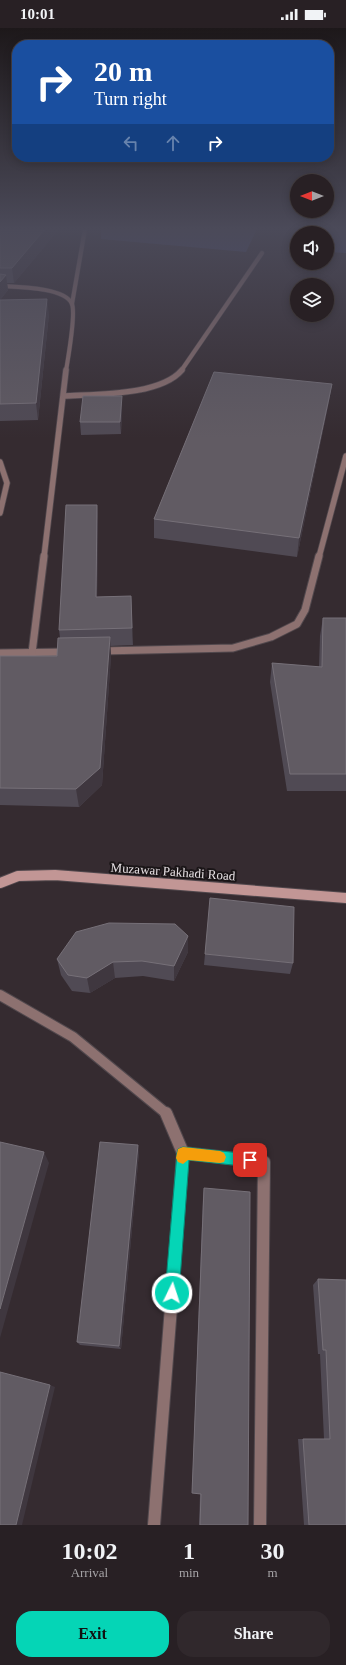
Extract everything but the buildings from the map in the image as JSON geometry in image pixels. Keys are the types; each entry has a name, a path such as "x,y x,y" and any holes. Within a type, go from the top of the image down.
{"street":[{"path":"67,299 72,304"},
{"path":"32,652 64,396 73,317 73,299"},
{"path":"64,396 130,391 154,386 176,377 188,362 230,299"},
{"path":"94,651 233,648 271,636 297,624 305,610 346,456"},
{"path":"0,462 2,464 7,483 0,513"},
{"path":"0,653 78,652"},
{"name":"Muzawar Pakhadi Road","path":"0,883 18,876 54,875 346,898"},
{"path":"0,995 72,1037 167,1114 183,1153 154,1525"},
{"path":"183,1153 264,1162 260,1525"}],"slow traffic":[{"path":"183,1158 183,1153 220,1157"}],"route":[{"path":"172,1293 183,1153 250,1160"}]}
